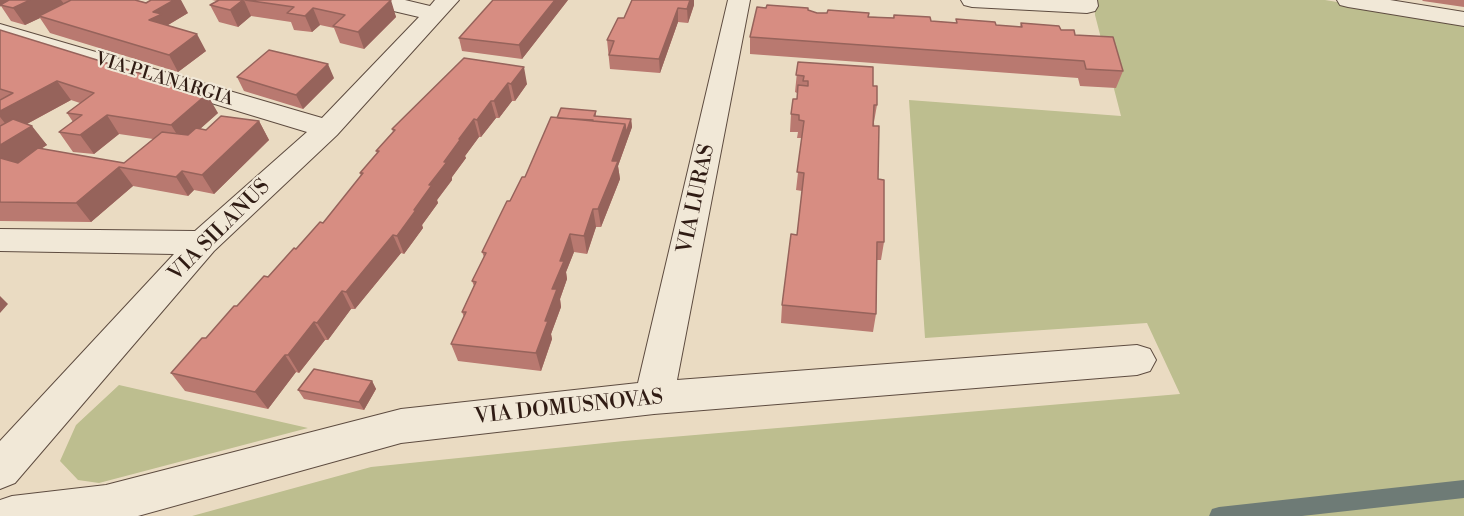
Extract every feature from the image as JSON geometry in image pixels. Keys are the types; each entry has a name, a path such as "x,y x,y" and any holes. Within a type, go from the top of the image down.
{"street":[{"path":"376,0 441,7"},
{"name":"VIA LURAS","path":"654,398 740,0"},
{"path":"972,0 1086,3"},
{"path":"1348,0 1464,19"},
{"name":"VIA SILANUS","path":"0,470 203,243 327,129 441,7"},
{"name":"VIA PLANARGIA","path":"0,31 327,129"},
{"path":"0,240 203,243"},
{"name":"VIA DOMUSNOVAS","path":"12,516 106,505 401,426 654,398 1137,360"}],"green space":[{"path":"1094,0 1325,0 1464,23 1464,516 192,516 371,467 624,441 1180,394 1147,323 925,338 909,100 1121,116 1095,15"},
{"path":"119,385 308,428 99,483 78,480 60,461 76,425"}],"building":[{"path":"9,0 30,0 13,8 0,5"},
{"path":"71,0 135,0 146,3 151,0 174,0 153,12 162,14 149,20 197,34 169,55 39,16"},
{"path":"219,0 243,0 230,10 210,5"},
{"path":"245,0 391,0 358,32 333,26 345,15 313,8 305,16 287,13 294,7"},
{"path":"493,0 555,0 519,45 459,38"},
{"path":"632,0 690,0 687,9 678,8 659,59 609,55 614,41 607,40 618,18 624,18"},
{"path":"767,5 808,8 817,13 827,13 828,10 869,13 868,17 894,18 894,15 930,17 931,21 957,23 956,19 1022,27 1021,23 1059,26 1061,30 1074,30 1075,35 1113,37 1123,71 1086,69 1084,61 750,37 757,7 766,8"},
{"path":"0,30 207,94 171,125 107,115 80,135 59,132 82,115 67,113 94,93 57,81 0,111 0,100 13,93 0,89"},
{"path":"269,50 328,64 296,95 237,77"},
{"path":"464,58 524,67 511,84 508,83 494,101 491,101 477,120 474,119 397,236 393,235 346,292 342,291 317,323 314,322 255,392 171,373 202,338 206,338 264,276 268,277 320,222 323,223 379,151 376,151 395,130 392,129"},
{"path":"798,62 873,67 873,86 877,86 877,105 874,105 873,126 879,126 878,179 884,180 884,242 877,242 876,314 782,305 791,234 797,235 804,173 797,172 804,121 799,120 799,115 791,114 793,99 797,99 798,85 808,86 808,81 803,81 804,76 796,75"},
{"path":"561,108 596,111 594,116 631,119 626,133 625,124 557,118"},
{"path":"221,116 259,121 202,175 182,171 176,177 119,167 76,203 0,202 0,158 18,163 38,148 124,163 162,132 188,135 196,128 206,130"},
{"path":"551,117 625,124 612,161 618,161 598,209 593,209 584,236 570,234 560,261 564,261 552,289 557,289 545,321 548,321 536,353 451,344 466,312 462,312 476,282 472,281 486,253 482,252 507,201 510,201 522,177 525,177"},
{"path":"13,119 32,126 0,145 0,126"},
{"path":"314,369 372,381 359,402 298,390"}],"waterway":[{"path":"1219,516 1464,489"}]}
